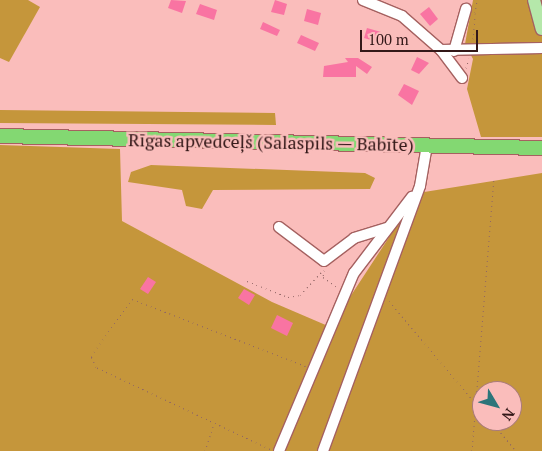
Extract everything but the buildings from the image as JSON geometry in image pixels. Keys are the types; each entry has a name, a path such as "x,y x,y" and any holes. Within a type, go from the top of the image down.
{"highway":[{"name":"Rīgas apvedceļš (Salaspils — Babīte)","path":"0,136 542,148"}],"main road":[{"path":"534,0 542,29"}],"street":[{"path":"363,0 402,16 441,50 462,78"},
{"path":"454,51 470,11"},
{"path":"441,50 542,48"},
{"path":"323,451 420,186 427,145"},
{"path":"277,451 347,291 386,228 420,186"},
{"path":"279,227 324,265 354,238 386,228"}],"path":[{"path":"470,11 476,0"},
{"path":"478,381 494,180"},
{"path":"247,281 288,297 300,295 324,265"},
{"path":"324,265 323,277 347,291"},
{"path":"382,293 472,399"},
{"path":"277,451 214,424 96,367 91,356 132,299 314,369"},
{"path":"205,451 214,424"},
{"path":"473,450 474,431"},
{"path":"499,431 516,451"}],"shaded area":[{"path":"0,0 28,0 40,7 9,62 0,58"},
{"path":"473,0 542,0 542,137 481,137 467,89 473,59 465,44"},
{"path":"0,110 275,113 276,125 0,123"},
{"path":"0,145 120,149 122,221 272,302 328,326 280,451 0,451"},
{"path":"151,165 365,173 375,178 370,189 213,190 202,209 186,206 182,190 128,182 131,172"},
{"path":"542,173 542,451 282,451 333,338 331,326 418,193"}]}
